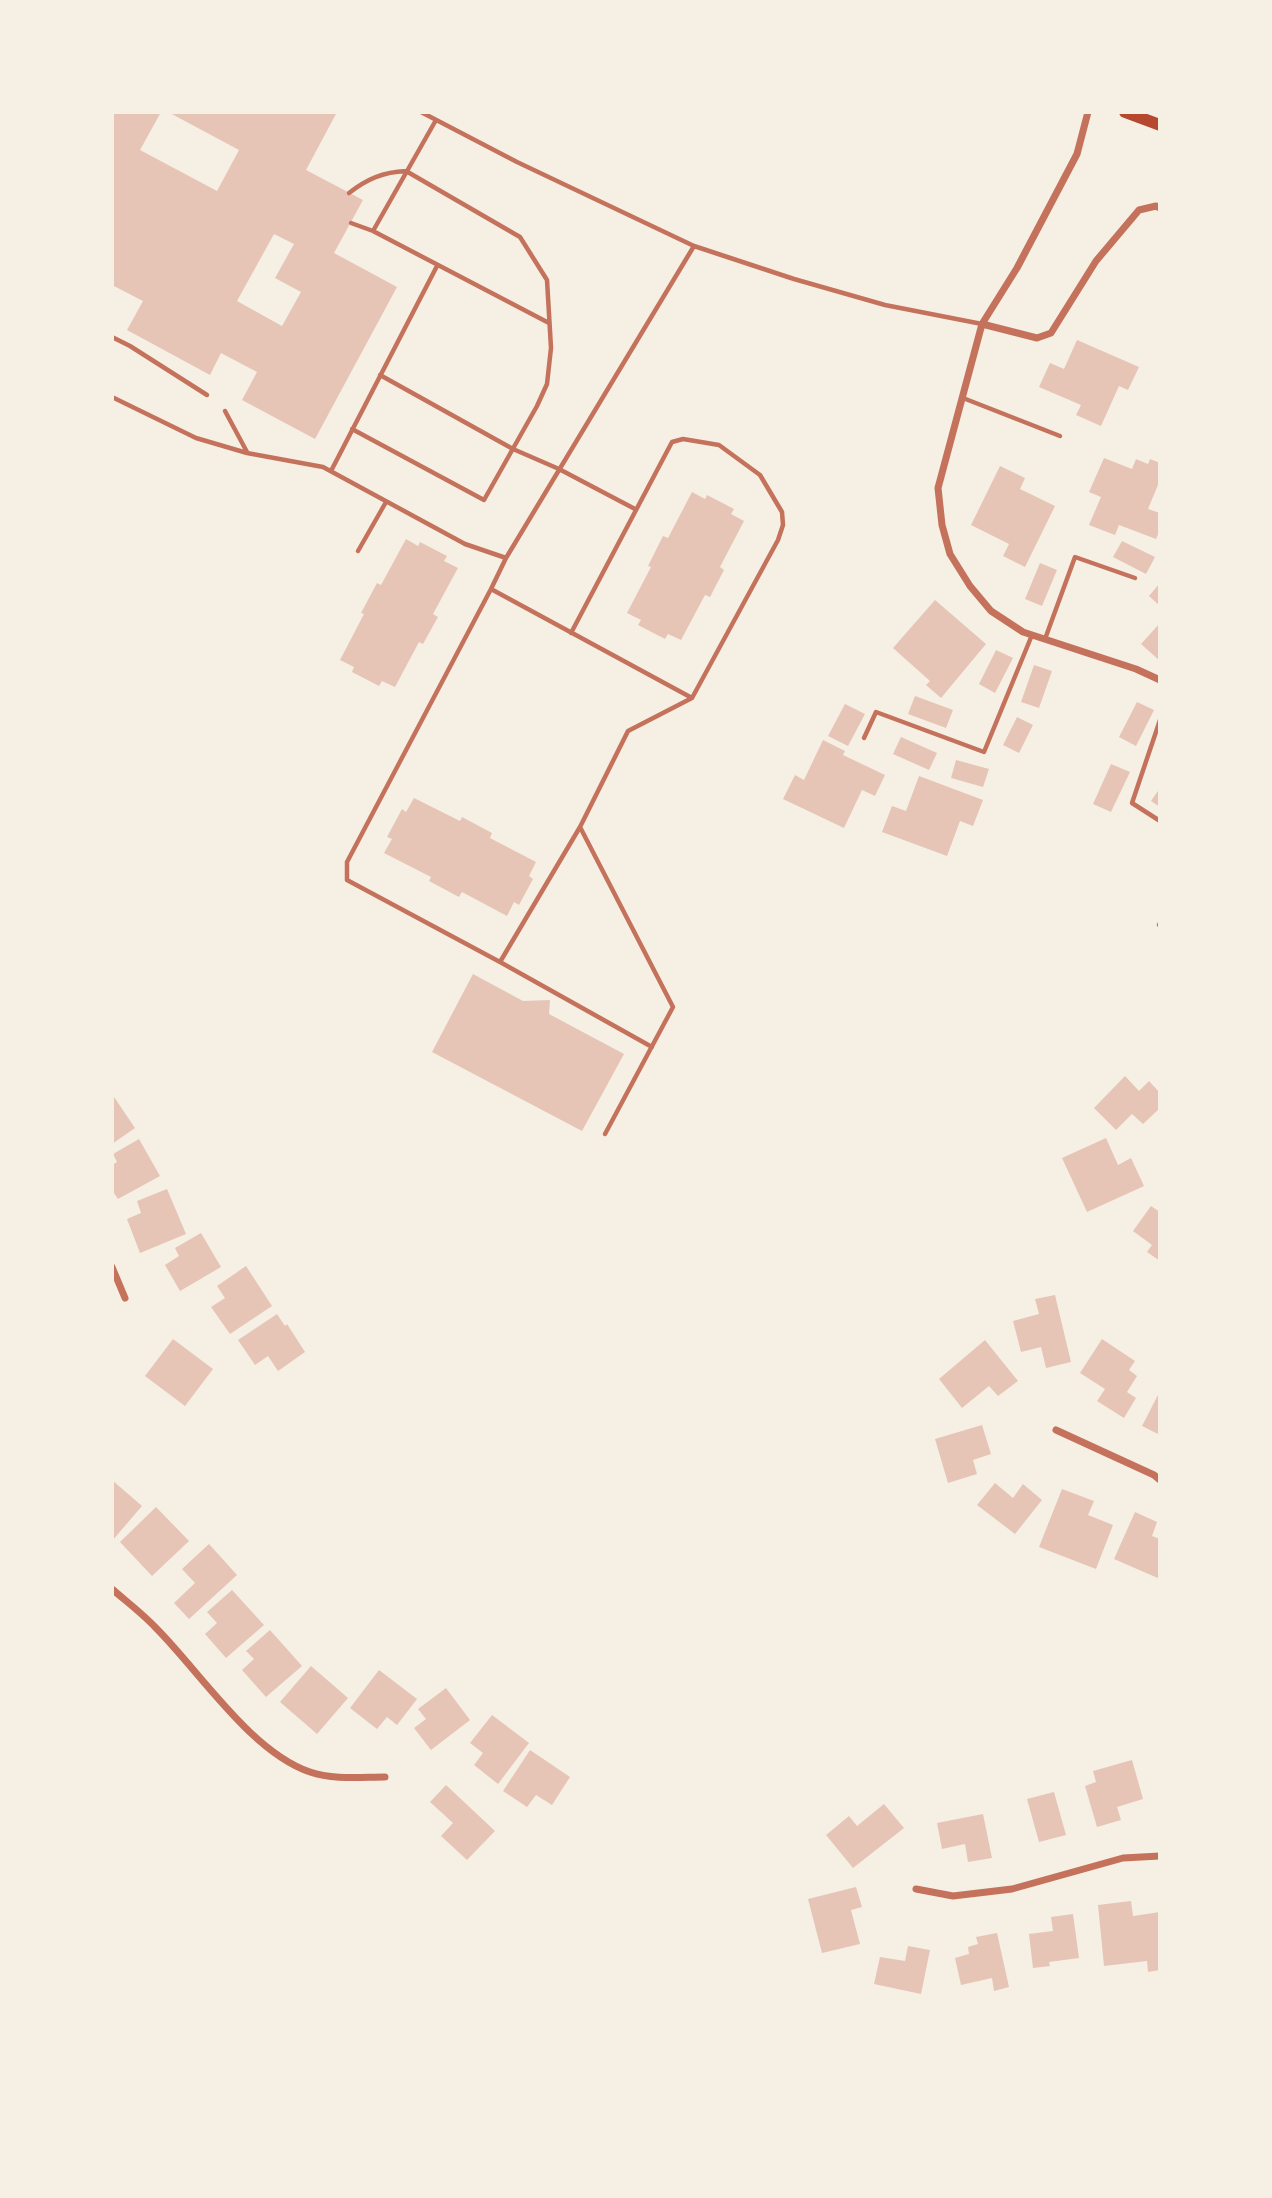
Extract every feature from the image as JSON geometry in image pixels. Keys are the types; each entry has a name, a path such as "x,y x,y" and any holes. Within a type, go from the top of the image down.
{"main road":[{"path":"1125,112 1160,125"}],"street":[{"path":"1088,112 1077,154 1017,268 982,324 938,488 942,525 950,554 970,586 991,611 1023,632 1136,669 1160,680"},
{"path":"982,324 1037,338 1051,333 1096,261 1139,210 1156,206 1160,208"},
{"path":"112,1267 125,1298"},
{"path":"1056,1430 1160,1480"},
{"path":"112,1590 156,1627 227,1708 279,1758 312,1773 384,1777"},
{"path":"916,1889 953,1896 1012,1889 1123,1858 1160,1856"}],"lane":[{"path":"421,112 694,246 794,279 886,305 982,324"},
{"path":"373,231 436,120"},
{"path":"349,193 366,180 389,172 406,171 520,237 547,281 551,348 547,384 484,500 352,429"},
{"path":"351,223 373,231 549,323"},
{"path":"652,1046 347,880 345,874 346,862 506,558 694,246"},
{"path":"331,471 437,266"},
{"path":"112,337 206,395"},
{"path":"380,375 513,449 559,469 635,509"},
{"path":"112,397 196,438 247,453 323,467 465,544 506,558"},
{"path":"962,397 1060,436"},
{"path":"225,411 247,453"},
{"path":"500,962 580,828 628,731 692,698 778,540 783,525 782,512 760,475 719,445 683,439 671,442 571,633"},
{"path":"358,551 386,502"},
{"path":"1044,640 1075,557 1135,578"},
{"path":"492,589 692,698"},
{"path":"864,738 876,712 984,752 1032,635"},
{"path":"1160,720 1132,803 1160,821"},
{"path":"580,828 673,1007 605,1134"}],"building":[{"path":"112,112 161,112 140,150 217,191 239,150 168,112 337,112 306,170 363,200 334,253 397,287 315,439 242,400 257,372 221,353 210,375 127,330 143,301 112,285","holes":["274,234 294,244 275,278 301,292 282,326 237,301"]},
{"path":"1077,340 1139,367 1128,390 1119,386 1101,426 1076,415 1081,405 1039,387 1050,363 1064,369"},
{"path":"1104,458 1132,469 1136,459 1148,464 1150,459 1160,463 1160,480 1148,509 1160,513 1160,530 1156,539 1119,525 1115,535 1089,525 1101,497 1089,492"},
{"path":"1000,466 1025,478 1020,489 1055,506 1025,567 1003,556 1009,544 971,525"},
{"path":"692,492 705,499 707,495 734,509 731,514 744,521 720,567 724,570 710,597 705,595 681,640 668,634 665,639 638,625 641,620 627,613 651,567 648,566 663,536 668,538"},
{"path":"406,539 418,546 420,542 447,556 444,561 458,568 433,614 438,617 423,644 419,642 395,687 382,681 379,686 352,672 354,667 340,660 377,583 381,585"},
{"path":"1122,541 1155,557 1146,574 1113,557"},
{"path":"1040,563 1057,570 1042,606 1025,599"},
{"path":"1160,583 1160,606 1149,596"},
{"path":"935,600 986,644 941,698 926,685 930,681 893,648"},
{"path":"1160,623 1160,661 1141,644"},
{"path":"996,650 1013,658 995,693 979,684"},
{"path":"1034,665 1052,671 1039,708 1021,702"},
{"path":"915,696 953,710 946,728 908,714"},
{"path":"1137,702 1154,710 1136,746 1119,737"},
{"path":"845,704 865,714 848,746 828,736"},
{"path":"1017,717 1033,725 1019,753 1003,745"},
{"path":"901,737 937,753 929,770 893,754"},
{"path":"823,740 845,751 843,755 885,775 875,796 862,790 844,828 783,799 795,775 804,780"},
{"path":"956,760 989,769 983,787 951,778"},
{"path":"1111,764 1130,772 1111,812 1093,804"},
{"path":"919,776 983,800 973,826 960,821 947,856 882,832 892,806 906,811"},
{"path":"1160,788 1160,807 1151,801"},
{"path":"414,798 460,821 462,817 492,833 490,838 536,862 529,876 533,879 519,905 514,902 507,916 462,892 459,897 429,881 431,877 384,853 392,839 387,837 402,809 406,812"},
{"path":"473,974 523,1001 550,1000 549,1014 624,1054 582,1131 432,1052"},
{"path":"1125,1076 1139,1091 1149,1081 1160,1093 1160,1108 1143,1124 1132,1114 1116,1130 1094,1108"},
{"path":"112,1094 135,1128 112,1144"},
{"path":"1106,1138 1118,1165 1131,1158 1144,1186 1087,1212 1062,1158"},
{"path":"139,1139 160,1176 118,1199 112,1190 112,1165 117,1162 113,1154"},
{"path":"167,1189 186,1234 140,1253 127,1219 141,1213 137,1201"},
{"path":"1151,1206 1160,1212 1160,1261 1147,1252 1152,1245 1133,1231"},
{"path":"201,1233 221,1267 180,1291 165,1265 179,1256 175,1248"},
{"path":"246,1266 272,1306 230,1334 211,1307 225,1298 217,1286"},
{"path":"1055,1295 1071,1362 1046,1368 1041,1347 1021,1352 1013,1321 1039,1314 1035,1299"},
{"path":"277,1314 285,1326 287,1324 305,1352 278,1371 268,1356 255,1365 238,1340"},
{"path":"173,1339 213,1369 185,1406 145,1376"},
{"path":"1102,1339 1135,1361 1129,1370 1137,1376 1127,1392 1136,1398 1124,1418 1097,1401 1105,1389 1080,1373"},
{"path":"985,1340 1018,1381 998,1396 989,1386 962,1408 939,1379"},
{"path":"1160,1391 1160,1435 1142,1426"},
{"path":"982,1425 991,1454 973,1460 977,1474 948,1483 935,1439"},
{"path":"112,1480 142,1506 112,1541"},
{"path":"995,1483 1013,1498 1023,1484 1042,1500 1015,1534 977,1505"},
{"path":"1062,1489 1094,1501 1088,1515 1113,1525 1096,1569 1039,1547"},
{"path":"156,1507 189,1541 152,1576 120,1542"},
{"path":"1135,1512 1157,1522 1152,1536 1160,1539 1160,1579 1114,1559"},
{"path":"209,1544 237,1575 189,1619 174,1603 195,1583 182,1569"},
{"path":"232,1590 264,1625 226,1658 205,1634 217,1623 207,1612"},
{"path":"270,1630 302,1666 266,1697 242,1670 254,1659 246,1651"},
{"path":"311,1666 348,1698 317,1734 280,1702"},
{"path":"379,1670 417,1699 397,1725 387,1717 377,1729 350,1708"},
{"path":"446,1688 470,1720 431,1750 414,1728 426,1719 418,1709"},
{"path":"492,1715 529,1743 498,1784 474,1765 483,1753 470,1743"},
{"path":"530,1750 570,1777 552,1805 536,1795 527,1807 503,1791"},
{"path":"1132,1760 1143,1799 1117,1807 1121,1820 1097,1827 1085,1786 1096,1782 1093,1771"},
{"path":"446,1785 495,1831 467,1860 441,1836 453,1823 430,1802"},
{"path":"1054,1792 1066,1835 1039,1842 1027,1799"},
{"path":"884,1804 904,1828 853,1868 826,1835 849,1816 857,1826"},
{"path":"983,1814 992,1858 968,1862 965,1844 942,1849 937,1823"},
{"path":"856,1887 862,1907 851,1910 860,1944 822,1953 808,1899"},
{"path":"1131,1901 1133,1916 1160,1912 1160,1970 1148,1972 1147,1961 1104,1966 1098,1905"},
{"path":"1073,1914 1079,1958 1049,1962 1050,1966 1033,1968 1029,1934 1053,1931 1051,1917"},
{"path":"997,1933 1009,1987 994,1991 992,1978 961,1985 955,1958 969,1954 968,1947 978,1944 976,1937"},
{"path":"908,1946 930,1950 921,1994 874,1984 880,1957 905,1961"}]}
